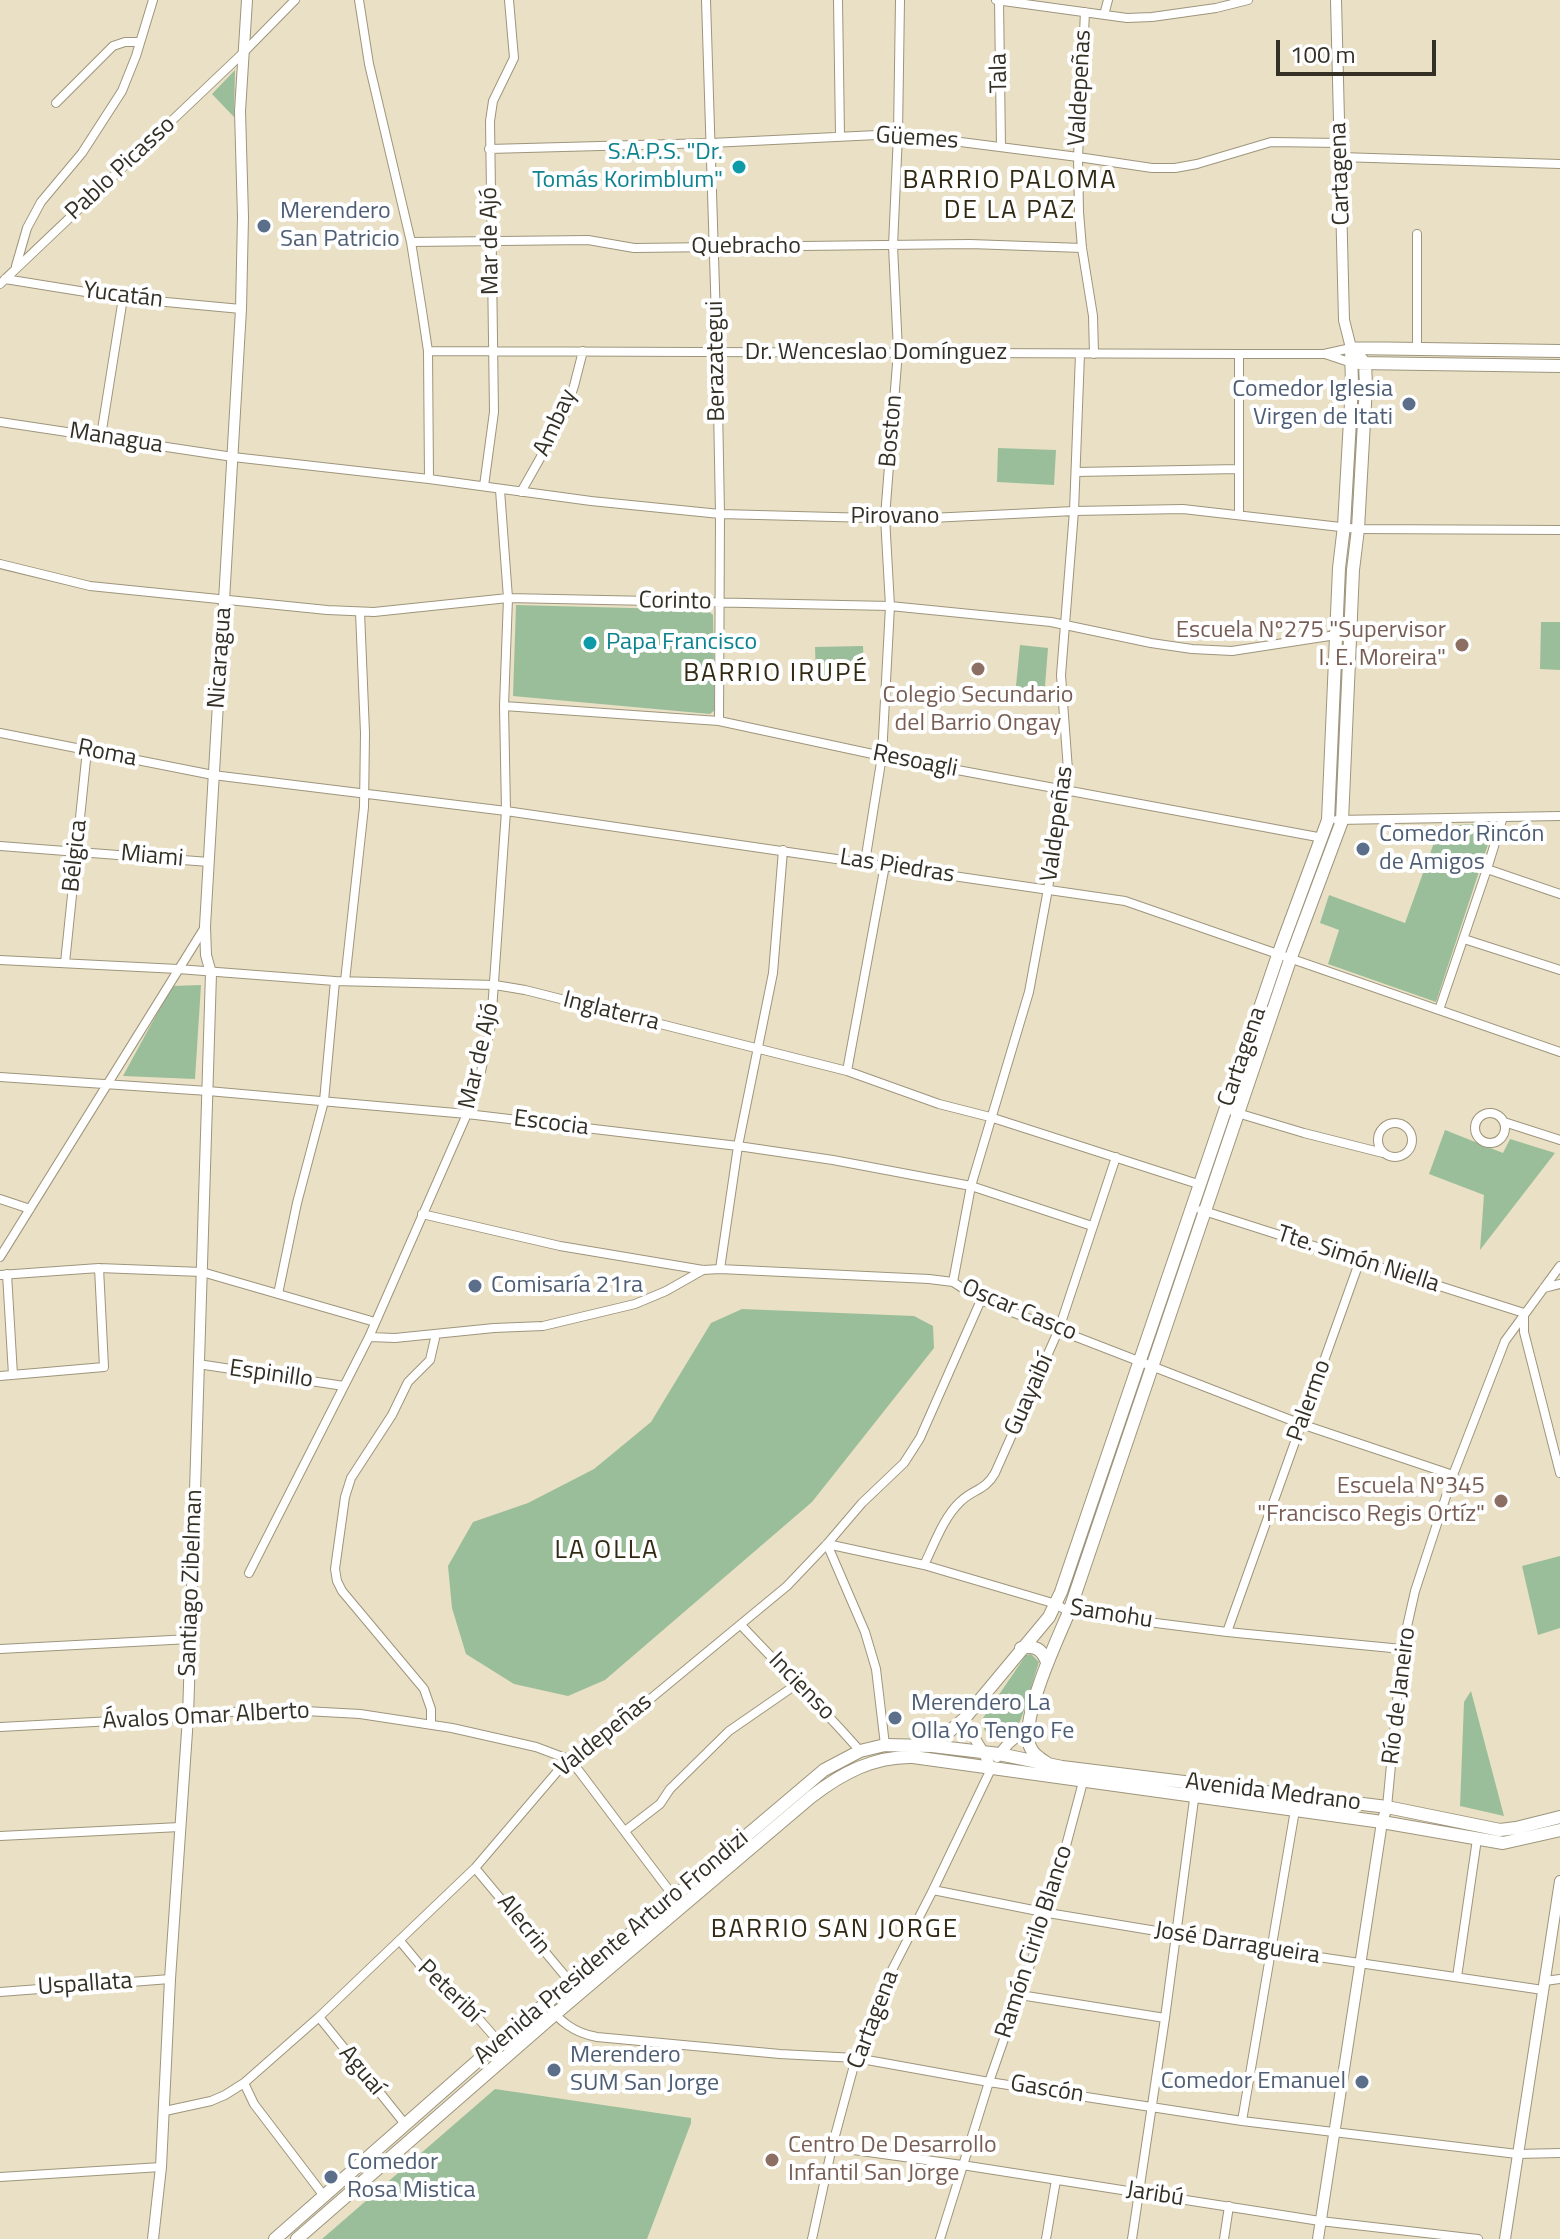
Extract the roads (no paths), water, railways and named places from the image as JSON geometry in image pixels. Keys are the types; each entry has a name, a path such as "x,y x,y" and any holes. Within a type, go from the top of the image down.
{"main road":[{"path":"1351,348 1560,351"},
{"name":"Cartagena","path":"1284,957 1342,821 1353,570 1366,386 1351,348"},
{"path":"1358,363 1560,366"},
{"name":"Cartagena","path":"1028,1727 1047,1662 1069,1612 1152,1368 1199,1209 1328,820 1339,568 1358,363"},
{"name":"Cartagena","path":"932,1746 964,1719 1049,1617 1056,1604 1139,1362 1199,1209 1201,1185 1231,1111"},
{"path":"1021,1648 1039,1649 1047,1662"},
{"path":"1028,1727 1032,1751 1050,1765"},
{"name":"Avenida Presidente Arturo Frondizi","path":"275,2239 499,2042 824,1770 860,1751 885,1745 932,1746 992,1754"},
{"name":"Avenida Medrano","path":"992,1754 1195,1789 1295,1810 1503,1843 1560,1830"},
{"name":"Avenida Presidente Arturo Frondizi","path":"297,2239 811,1797 871,1761 894,1757 991,1769"},
{"name":"Avenida Medrano","path":"991,1769 1083,1782 1387,1807 1500,1830 1560,1817"},
{"path":"393,2135 403,2147"}],"street":[{"path":"16,268 27,228 41,202 82,153 122,91 153,0"},
{"name":"Nicaragua","path":"0,1257 205,926 241,309 243,217 240,111 247,0"},
{"name":"Pablo Picasso","path":"3,281 295,0"},
{"path":"359,0 369,64 411,242 428,351 429,479"},
{"name":"Mar de Ajó","path":"484,486 494,412 489,149 493,101 514,58 509,0"},
{"name":"Berazategui","path":"706,0 720,514 719,721"},
{"path":"838,0 840,136"},
{"name":"Boston","path":"865,862 882,756 890,606 885,517 898,351 893,246 900,0"},
{"path":"998,0 1127,18 1216,8 1248,0"},
{"name":"Tala","path":"998,0 1001,147"},
{"name":"Valdepeñas","path":"1104,15 1108,0"},
{"path":"1207,0 1216,8"},
{"name":"Cartagena","path":"1336,0 1344,320 1351,348"},
{"name":"Valdepeñas","path":"1085,12 1078,157 1082,248 1093,316 1094,354"},
{"path":"56,103 113,46 140,42"},
{"name":"Güemes","path":"489,149 898,134 1152,168 1175,168 1271,142 1340,143"},
{"path":"1340,157 1560,164"},
{"path":"1417,234 1417,349"},
{"name":"Quebracho","path":"411,242 588,240 634,248 970,244 1082,248"},
{"name":"Yucatán","path":"3,281 123,298 241,309"},
{"path":"101,436 123,298"},
{"name":"Dr. Wenceslao Domínguez","path":"428,351 1324,354 1351,348"},
{"name":"Ambay","path":"521,492 564,416 583,351"},
{"name":"Valdepeñas","path":"953,1282 971,1186 1029,992 1068,770 1061,675 1074,511 1080,354"},
{"path":"1239,354 1239,514"},
{"name":"Dr. Wenceslao Domínguez","path":"1324,354 1358,363"},
{"name":"Managua","path":"0,422 233,457"},
{"name":"Pirovano","path":"233,457 720,514 910,519 1183,509 1358,529 1560,530"},
{"path":"1076,472 1239,469"},
{"name":"Mar de Ajó","path":"249,1573 369,1337 467,1114 480,1076 491,1025 495,985 506,811 504,706 508,598 500,490"},
{"name":"Corinto","path":"0,564 90,586 360,612 508,598 890,606 1064,624 1192,649 1232,651 1336,635 1351,636"},
{"path":"345,981 364,807 365,733 360,612"},
{"name":"Resoagli","path":"504,706 719,721 882,756 1323,838"},
{"name":"Roma","path":"0,733 213,775"},
{"name":"Bélgica","path":"65,963 87,750"},
{"name":"Las Piedras","path":"213,775 506,811 1125,901 1560,1052"},
{"path":"1328,820 1560,816"},
{"path":"1439,1010 1503,817"},
{"name":"Miami","path":"0,846 209,862"},
{"path":"720,1269 738,1146 773,973 783,850"},
{"path":"847,1071 885,865"},
{"path":"1487,869 1560,894"},
{"name":"Santiago Zibelman","path":"153,2239 165,2111 170,1979 188,1717 211,973 206,955 205,926"},
{"path":"1464,939 1560,970"},
{"name":"Inglaterra","path":"0,960 335,981 495,985 525,990 847,1071 939,1104 990,1117 1201,1185"},
{"path":"278,1294 297,1203 324,1101 335,981"},
{"name":"Escocia","path":"0,1077 208,1091 467,1114 738,1146 971,1186 1092,1226"},
{"path":"1231,1111 1393,1157 1408,1152 1412,1136 1406,1126 1395,1123 1380,1131 1378,1143 1383,1153"},
{"path":"1504,1122 1560,1140"},
{"name":"Guayaibí","path":"924,1565 952,1510 963,1499 989,1484 1059,1329 1116,1157"},
{"path":"0,1199 30,1209"},
{"name":"Tte. Simón Niella","path":"1199,1209 1524,1313"},
{"name":"Oscar Casco","path":"422,1214 560,1246 703,1270 953,1282 981,1300 1152,1368 1301,1424 1453,1475"},
{"name":"Palermo","path":"1227,1632 1360,1260"},
{"name":"Río de Janeiro","path":"1318,2239 1382,1822 1387,1807 1402,1649 1415,1591 1453,1475 1505,1341 1560,1266"},
{"path":"0,1376 104,1367 99,1268"},
{"path":"13,1375 3,1275 99,1268 202,1272 375,1322"},
{"path":"369,1337 395,1338 543,1326 635,1304 703,1270"},
{"path":"1543,1288 1560,1284"},
{"name":"Valdepeñas","path":"165,2111 211,2101 244,2083 319,2017 475,1868 568,1759 586,1752 787,1586 862,1503 904,1463 920,1438 981,1300"},
{"path":"1524,1313 1524,1332 1560,1473"},
{"path":"431,1724 429,1701 424,1689 342,1591 335,1569 345,1497 351,1478 392,1415 408,1382 430,1360 436,1334"},
{"name":"Espinillo","path":"198,1364 344,1386"},
{"path":"827,1544 865,1632 876,1669 885,1745"},
{"name":"Samohu","path":"827,1544 924,1565 1056,1604 1069,1612 1227,1632 1402,1649"},
{"name":"Incienso","path":"741,1625 860,1751"},
{"path":"0,1649 190,1639"},
{"path":"625,1831 660,1804 670,1789 729,1731 797,1684"},
{"name":"Ávalos Omar Alberto","path":"0,1727 188,1717 223,1712 360,1714 431,1724 536,1747 568,1759"},
{"path":"964,1719 976,1742 992,1754"},
{"path":"991,1769 992,1754 1028,1727"},
{"path":"568,1759 674,1897"},
{"name":"Cartagena","path":"812,2239 856,2058 891,1972 991,1769"},
{"name":"Ramón Cirilo Blanco","path":"940,2239 989,2082 1048,1913 1083,1782"},
{"path":"1132,2239 1195,1789"},
{"path":"1242,2121 1295,1810"},
{"path":"0,1836 180,1827"},
{"path":"1457,1977 1477,1839"},
{"name":"Alecrin","path":"475,1868 571,1983"},
{"path":"1505,2239 1560,1881"},
{"name":"José Darragueira","path":"933,1890 1048,1913 1457,1977 1544,1985 1560,1979"},
{"name":"Peteribí","path":"400,1941 420,1965 449,1985 499,2042"},
{"name":"Uspallata","path":"0,1992 170,1979"},
{"path":"1020,1995 1165,2018"},
{"name":"Gascón","path":"546,2003 554,2015 572,2030 597,2037 856,2058 1242,2121 1517,2154 1560,2153"},
{"name":"Aguaí","path":"319,2017 405,2124"},
{"path":"244,2083 263,2116 324,2196"},
{"name":"Jaribú","path":"832,2147 1320,2221 1478,2239"},
{"path":"0,2177 161,2167"},
{"path":"1046,2239 1056,2180"},
{"path":"1224,2239 1229,2206"}],"place":[{"name":"S.A.P.S. \"Dr. Tomás Korimblum\"","path":"739,167"},
{"name":"Merendero San Patricio","path":"264,226"},
{"name":"Comedor Iglesia Virgen de Itati","path":"1409,404"},
{"name":"Papa Francisco","path":"590,643"},
{"name":"Escuela Nº275 \"Supervisor I. E. Moreira\"","path":"1462,645"},
{"name":"Colegio Secundario del Barrio Ongay","path":"978,669"},
{"name":"Comedor Rincón de Amigos","path":"1363,849"},
{"name":"Comisaría 21ra","path":"475,1286"},
{"name":"Escuela Nº345 \"Francisco Regis Ortíz\"","path":"1501,1501"},
{"name":"Merendero La Olla Yo Tengo Fe","path":"895,1718"},
{"name":"Merendero SUM San Jorge","path":"554,2070"},
{"name":"Comedor Emanuel","path":"1362,2082"},
{"name":"Centro De Desarrollo Infantil San Jorge","path":"772,2160"},
{"name":"Comedor Rosa Mistica","path":"331,2177"}],"district":[{"name":"BARRIO PALOMA DE LA PAZ","path":"1010,197"},
{"name":"BARRIO IRUPÉ","path":"776,675"},
{"name":"LA OLLA","path":"607,1552"},
{"name":"BARRIO SAN JORGE","path":"835,1931"}]}
